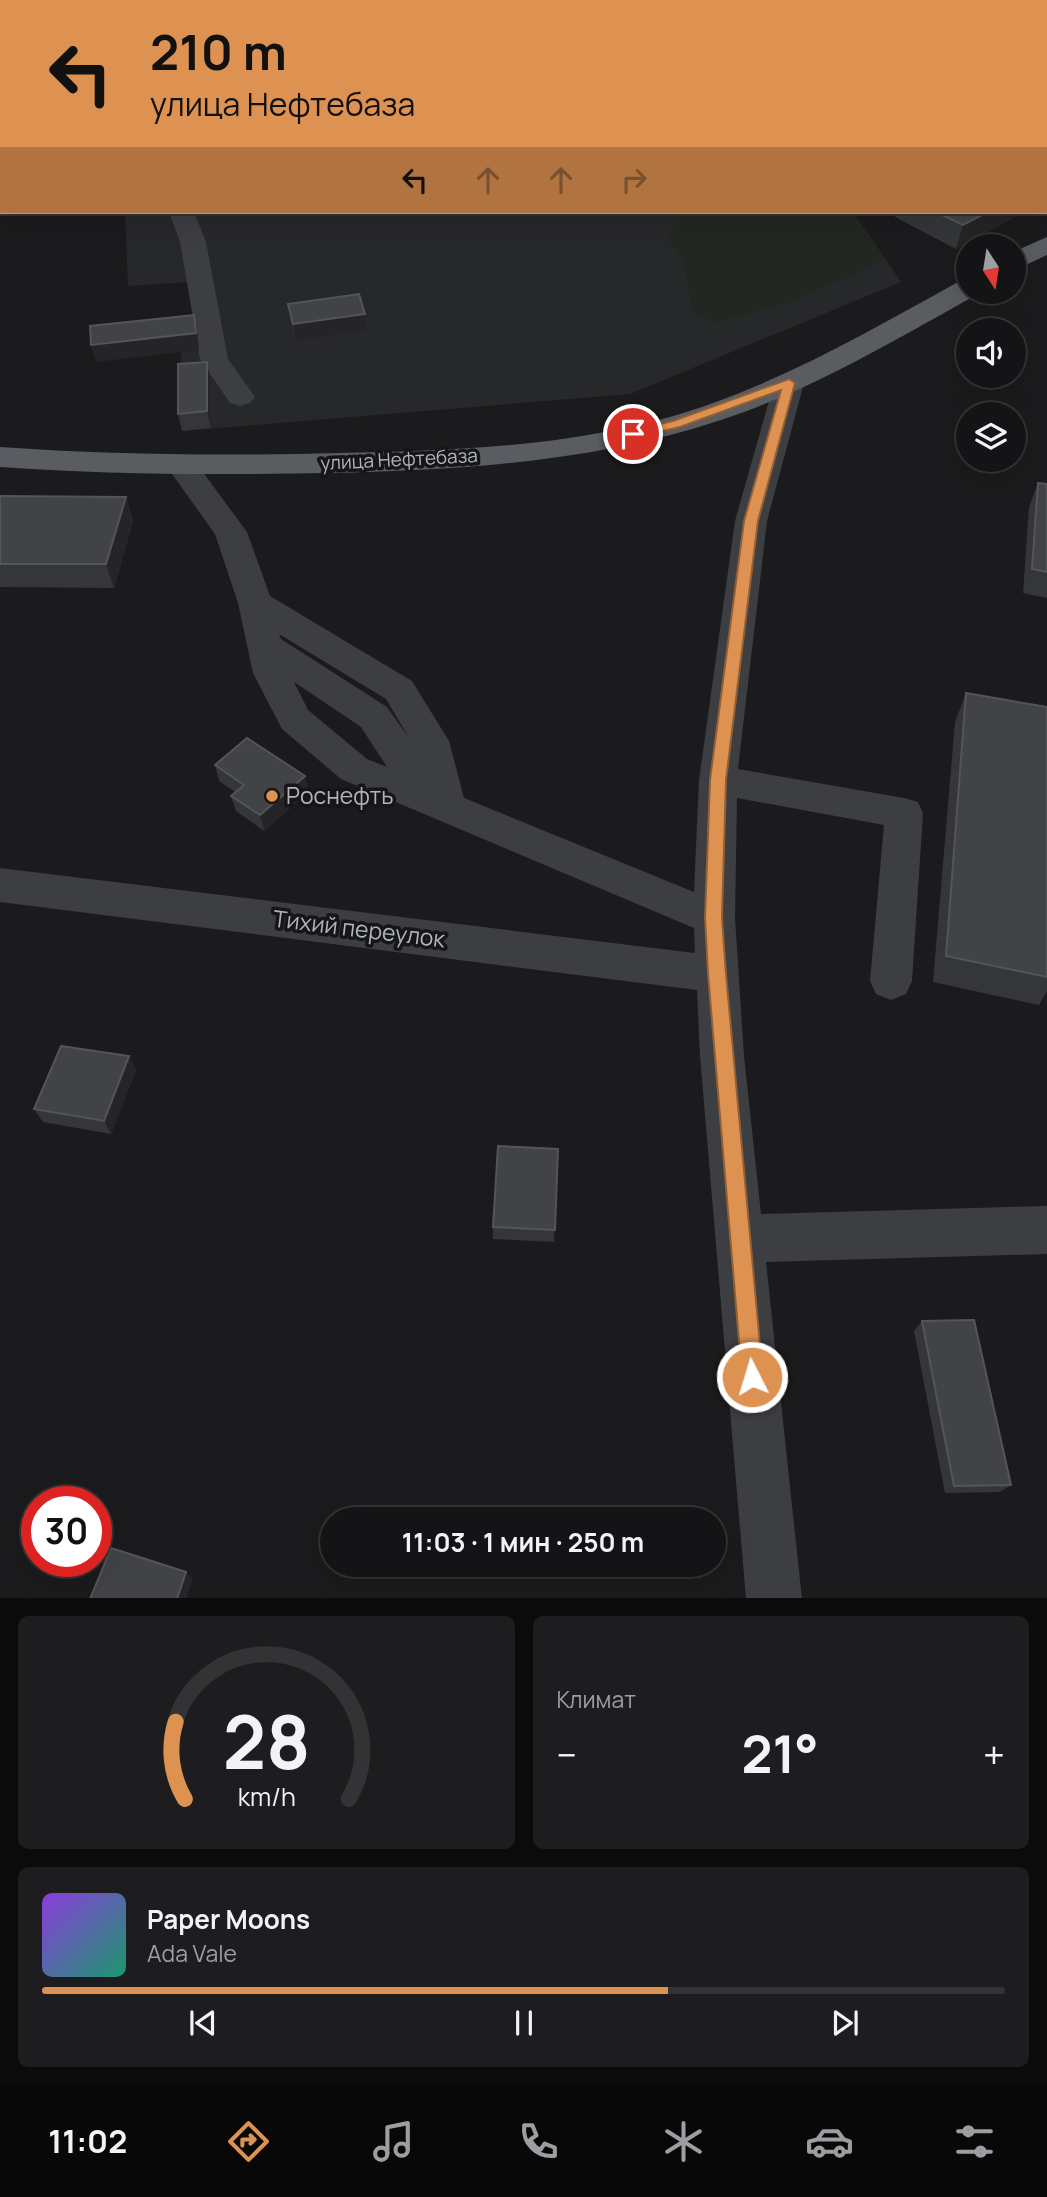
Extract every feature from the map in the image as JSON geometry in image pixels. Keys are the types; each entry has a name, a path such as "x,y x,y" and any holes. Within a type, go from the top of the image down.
{"main road":[{"path":"1026,256 1047,245"},
{"name":"улица Нефтебаза","path":"0,457 183,467 435,461 590,443 676,425 789,383 956,294"}],"street":[{"path":"182,214 192,242 214,359 240,397"},
{"path":"774,1598 739,1239 714,918 718,780 751,521 789,383"},
{"path":"183,467 231,532 255,603 271,673 295,719 354,769 714,918"},
{"path":"255,603 399,690 430,741 447,808"},
{"path":"264,645 374,717 405,761 411,793"},
{"path":"718,780 904,813 891,981"},
{"name":"Тихий переулок","path":"0,885 717,974"},
{"path":"739,1239 1047,1230"}],"shaded area":[{"path":"125,214 854,214 901,282 630,394 182,431 181,352 199,350 189,282 128,286"},
{"path":"688,214 854,214 885,258 788,303 714,323 693,313 683,261 667,234"}],"building":[{"path":"940,214 984,214 963,225"},
{"path":"359,294 365,314 293,324 288,304"},
{"path":"194,315 196,333 91,345 90,326"},
{"path":"207,362 207,411 178,414 178,364"},
{"path":"1038,483 1047,484 1047,572 1032,569"},
{"path":"0,496 126,497 106,564 0,564"},
{"path":"966,693 1047,707 1047,977 946,956"},
{"name":"Роснефть","path":"247,738 305,776 260,815 231,796 244,785 215,765"},
{"path":"61,1046 129,1056 104,1121 34,1109"},
{"path":"498,1146 558,1149 555,1230 493,1227"},
{"path":"974,1320 1011,1485 954,1486 922,1321"},
{"path":"112,1548 186,1572 177,1598 90,1598 99,1577 112,1577"}],"place":[{"name":"Роснефть","path":"272,796"}],"route":[{"path":"633,434 676,425 789,383 751,521 718,780 714,918 717,974 722,1056 752,1377"}]}
